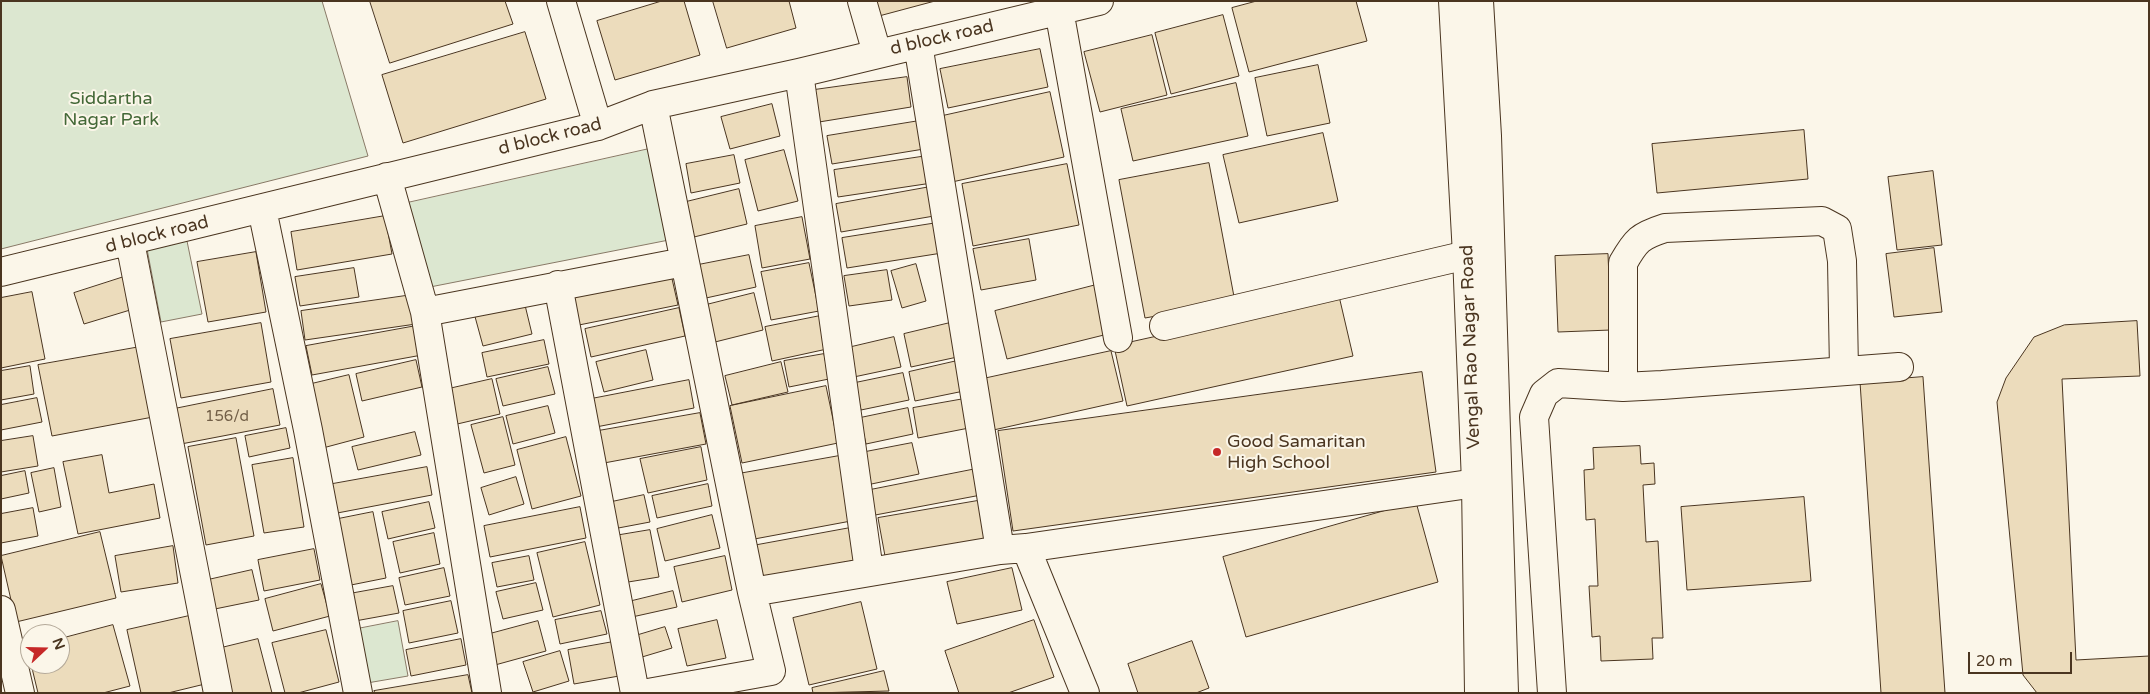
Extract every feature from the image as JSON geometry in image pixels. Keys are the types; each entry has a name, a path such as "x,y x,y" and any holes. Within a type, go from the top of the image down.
{"street":[{"path":"562,1 598,126"},
{"path":"862,1 877,53"},
{"name":"d block road","path":"1,272 130,242 598,126 652,105 799,73 1098,1"},
{"name":"Vengal Rao Nagar Road","path":"1453,1 1467,255 1485,416 1476,484 1488,520 1478,693"},
{"name":"Vengal Rao Nagar Road","path":"1480,1 1487,136 1485,416 1488,520 1504,693"},
{"path":"1059,10 1118,338"},
{"path":"918,44 1013,549 1085,693"},
{"path":"799,73 869,571"},
{"path":"648,693 771,671 752,592 652,105"},
{"path":"387,177 425,312 487,693"},
{"path":"262,209 308,430 358,693"},
{"path":"1623,387 1623,263 1632,248 1644,234 1665,228 1822,221 1837,229 1842,261 1844,370"},
{"path":"130,242 218,693"},
{"path":"1164,326 1467,255"},
{"path":"425,312 684,262"},
{"path":"558,285 635,693"},
{"path":"1552,693 1534,417 1544,394 1558,383 1623,387 1899,367"},
{"path":"752,592 869,571 1013,549 1476,484"},
{"path":"1,610 20,693"}],"green space":[{"name":"Siddartha Nagar Park","path":"1,1 322,1 368,156 1,249"},
{"path":"649,149 674,239 430,287 398,205"},
{"path":"187,241 202,314 161,322 147,249"},
{"path":"398,621 408,676 367,683 357,629"}],"building":[{"path":"370,1 505,1 513,24 390,63"},
{"path":"662,1 684,1 700,55 615,80 597,21"},
{"path":"713,1 789,1 796,28 727,48"},
{"path":"875,1 935,1 879,16"},
{"path":"1257,1 1356,1 1367,41 1249,72 1232,8"},
{"path":"1223,15 1239,76 1171,94 1155,33"},
{"path":"525,32 546,99 403,143 382,75"},
{"path":"1152,35 1167,95 1100,112 1084,52"},
{"path":"1040,49 1048,87 948,108 940,69"},
{"path":"1318,65 1330,123 1267,136 1255,78"},
{"path":"907,77 911,107 819,122 814,90"},
{"path":"1236,83 1248,136 1133,161 1121,109"},
{"path":"1050,92 1064,157 952,182 938,117"},
{"path":"772,104 780,136 730,149 721,117"},
{"path":"919,121 924,149 832,164 827,136"},
{"path":"1804,130 1808,179 1657,193 1652,144"},
{"path":"1323,133 1338,201 1239,223 1223,155"},
{"path":"784,150 798,201 758,211 745,160"},
{"path":"734,155 740,183 691,193 686,164"},
{"path":"927,156 932,183 838,197 834,170"},
{"path":"1209,163 1235,302 1145,318 1119,180"},
{"path":"1067,164 1079,225 973,246 962,184"},
{"path":"1933,171 1942,245 1897,250 1888,177"},
{"path":"930,187 934,216 841,232 836,204"},
{"path":"739,189 747,224 694,237 686,202"},
{"path":"385,216 392,254 297,270 291,232"},
{"path":"802,217 810,259 762,268 755,226"},
{"path":"937,223 942,253 847,268 842,238"},
{"path":"1029,239 1036,280 981,290 973,249"},
{"path":"1934,248 1942,312 1894,317 1886,254"},
{"path":"256,252 266,312 208,322 197,262"},
{"path":"1608,254 1611,330 1558,332 1555,256"},
{"path":"749,255 756,287 706,298 698,265"},
{"path":"809,263 819,311 771,320 761,272"},
{"path":"916,264 926,301 902,308 891,271"},
{"path":"354,268 359,297 300,306 295,277"},
{"path":"670,270 678,305 574,326 567,291"},
{"path":"887,270 892,300 849,306 844,276"},
{"path":"130,275 140,307 84,324 74,293"},
{"path":"1100,284 1112,333 1007,359 995,311"},
{"path":"32,292 45,359 1,368 1,298"},
{"path":"754,293 763,330 715,342 706,305"},
{"path":"412,295 416,324 305,340 301,311"},
{"path":"1339,296 1353,356 1127,406 1114,346"},
{"path":"524,301 532,334 483,346 474,313"},
{"path":"679,308 685,336 591,357 585,329"},
{"path":"820,316 827,349 772,361 765,327"},
{"path":"2137,321 2140,376 2062,379 2076,660 2149,656 2149,693 2037,693 2023,675 1997,402 2006,378 2034,337 2064,325"},
{"path":"954,322 962,356 911,367 904,334"},
{"path":"261,323 271,382 181,398 170,339"},
{"path":"416,326 422,355 312,375 306,346"},
{"path":"894,337 901,367 849,378 843,349"},
{"path":"544,340 549,364 487,377 482,353"},
{"path":"140,347 153,417 52,436 38,365"},
{"path":"646,350 653,380 604,392 596,362"},
{"path":"1111,351 1123,401 989,431 978,380"},
{"path":"824,354 829,379 789,387 784,361"},
{"path":"416,360 422,387 362,401 356,374"},
{"path":"957,361 964,391 915,401 909,372"},
{"path":"781,362 788,392 732,405 725,376"},
{"path":"30,366 34,394 1,400 1,371"},
{"path":"548,367 555,394 503,406 496,379"},
{"name":"Good Samaritan High School","path":"1422,372 1436,472 1013,531 998,431"},
{"path":"903,373 909,400 861,410 855,383"},
{"path":"349,375 364,437 319,449 303,386"},
{"path":"1923,377 1945,693 1881,693 1860,382"},
{"path":"492,379 500,414 453,425 444,390"},
{"path":"689,380 694,408 596,427 591,399"},
{"path":"826,386 838,443 742,463 730,406"},
{"path":"273,389 280,425 181,444 174,409"},
{"path":"37,398 42,422 1,430 1,405"},
{"path":"964,399 969,428 918,438 913,408"},
{"path":"548,406 555,433 513,444 506,416"},
{"path":"908,408 913,434 866,444 860,418"},
{"path":"700,413 706,444 604,463 598,431"},
{"path":"503,417 515,465 484,473 471,425"},
{"path":"286,428 290,448 249,457 245,436"},
{"path":"415,432 421,455 358,470 352,447"},
{"path":"33,436 38,466 1,472 1,441"},
{"path":"566,437 581,496 532,509 517,450"},
{"path":"236,438 254,536 206,545 188,447"},
{"path":"912,443 919,474 862,486 855,454"},
{"path":"1640,446 1641,464 1654,463 1655,484 1643,485 1646,542 1658,541 1663,638 1652,638 1653,659 1601,661 1600,636 1592,637 1589,586 1598,586 1595,519 1586,520 1584,470 1594,469 1593,448"},
{"path":"701,447 707,480 648,493 640,459"},
{"path":"102,455 109,493 154,484 160,518 78,534 63,462"},
{"path":"839,456 851,521 749,540 738,474"},
{"path":"293,458 304,527 264,533 252,465"},
{"path":"427,467 432,495 332,514 327,485"},
{"path":"54,468 61,507 39,512 31,473"},
{"path":"976,469 981,495 870,516 865,491"},
{"path":"25,471 29,493 1,499 1,476"},
{"path":"516,477 524,504 489,515 481,488"},
{"path":"708,484 712,506 657,518 652,496"},
{"path":"644,495 650,522 613,529 607,503"},
{"path":"1804,497 1811,581 1687,590 1681,507"},
{"path":"983,500 990,539 885,556 878,518"},
{"path":"429,502 435,528 388,539 382,512"},
{"path":"1416,502 1438,582 1246,637 1223,557"},
{"path":"580,507 586,538 490,557 484,526"},
{"path":"33,508 38,536 1,543 1,514"},
{"path":"373,512 386,578 346,586 333,520"},
{"path":"712,515 720,548 665,561 657,529"},
{"path":"850,528 857,560 758,578 752,546"},
{"path":"650,530 659,577 622,583 614,536"},
{"path":"100,532 116,598 16,622 1,556"},
{"path":"434,533 440,564 400,573 393,542"},
{"path":"585,542 600,605 553,617 537,553"},
{"path":"173,546 178,583 121,592 115,556"},
{"path":"314,549 320,580 264,591 258,560"},
{"path":"529,556 534,580 497,587 492,563"},
{"path":"725,556 732,590 682,602 674,567"},
{"path":"444,568 450,596 405,605 399,578"},
{"path":"1012,568 1022,610 957,624 947,582"},
{"path":"252,570 259,600 205,611 199,582"},
{"path":"536,583 543,610 503,619 496,592"},
{"path":"321,584 330,616 273,631 265,599"},
{"path":"393,586 399,613 355,621 349,594"},
{"path":"673,591 677,607 632,617 628,602"},
{"path":"451,601 458,633 409,643 403,611"},
{"path":"861,602 877,669 809,685 793,618"},
{"path":"601,611 607,634 560,644 555,620"},
{"path":"189,616 205,684 168,693 141,693 127,630"},
{"path":"717,620 726,658 687,666 678,629"},
{"path":"1034,620 1054,677 1008,693 959,693 945,651"},
{"path":"538,621 546,651 495,665 486,635"},
{"path":"113,625 130,686 103,693 38,693 33,674 70,674 70,636"},
{"path":"665,627 672,648 642,657 635,636"},
{"path":"326,630 339,682 298,693 285,693 272,643"},
{"path":"258,639 272,693 228,693 217,649"},
{"path":"461,639 466,665 411,676 406,650"},
{"path":"1192,641 1209,688 1196,693 1138,693 1128,664"},
{"path":"613,642 619,676 574,684 568,650"},
{"path":"560,651 569,681 533,692 523,662"},
{"path":"884,671 889,691 813,693 812,688"},
{"path":"468,675 472,693 375,693 374,691"}],"place":[{"name":"Good Samaritan High School","path":"1217,452"}]}
